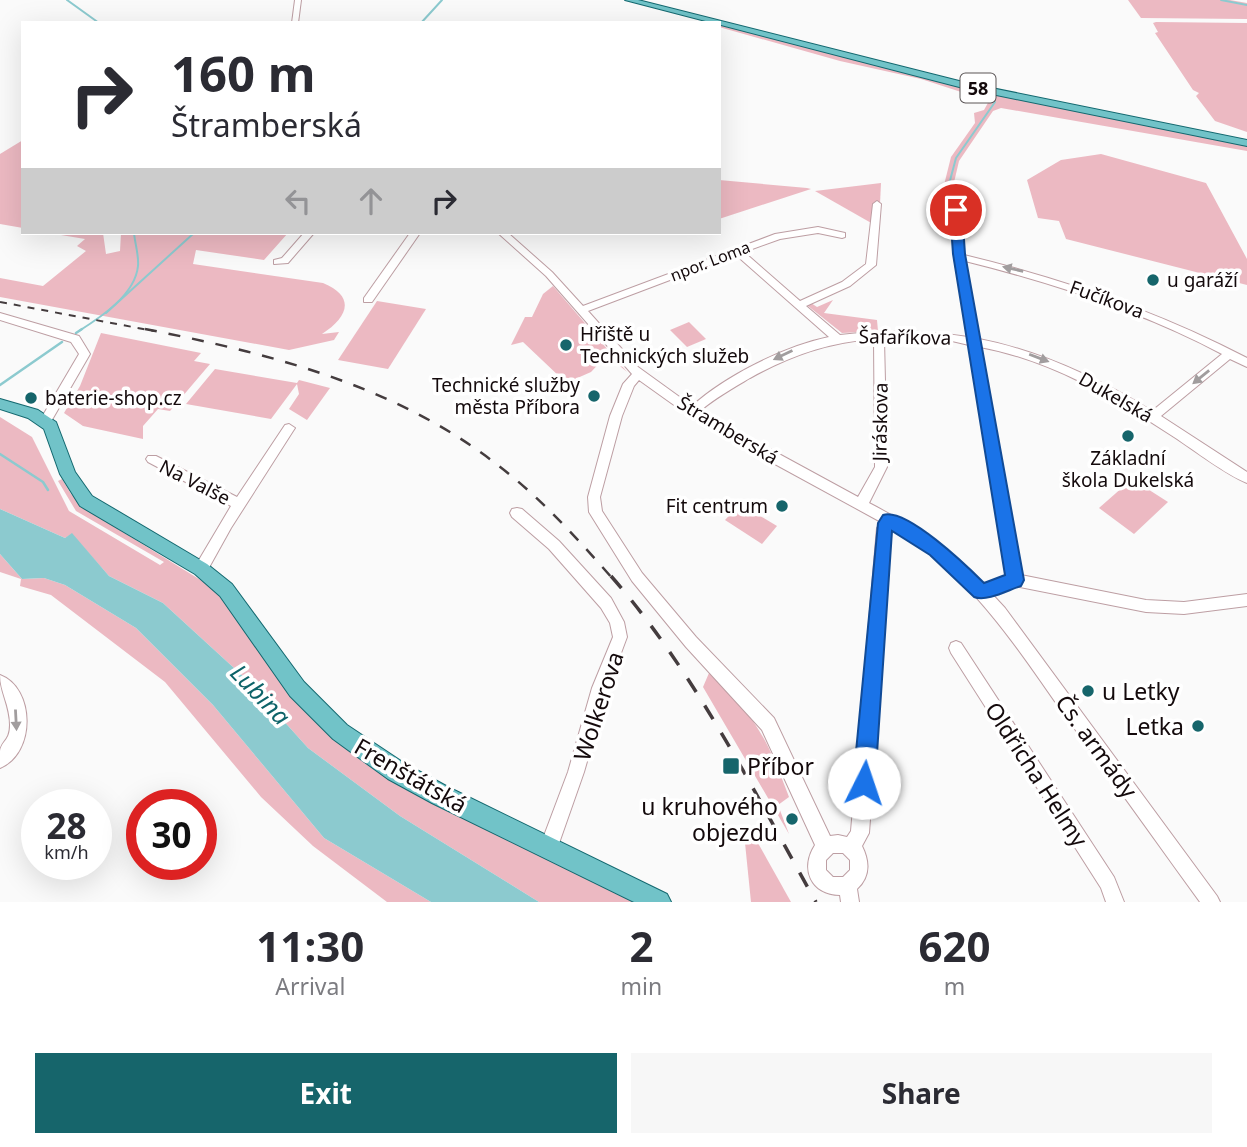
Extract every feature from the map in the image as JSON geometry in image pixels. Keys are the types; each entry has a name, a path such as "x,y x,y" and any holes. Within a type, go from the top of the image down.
{"main road":[{"name":"58","path":"629,0 712,21"},
{"name":"58","path":"721,23 994,92 1247,143"},
{"path":"0,404 46,422"},
{"name":"Frenštátská","path":"46,422 55,432 68,474 81,497 102,513 201,569 237,602 297,689 340,732 396,771 659,902"}],"street":[{"path":"295,21 298,0"},
{"path":"956,191 959,257 1015,580"},
{"path":"799,305 846,284 871,265 877,204"},
{"name":"npor. Loma","path":"581,310 795,231 818,230 842,234"},
{"path":"277,262 285,261 307,235"},
{"path":"369,300 414,235"},
{"name":"Štramberská","path":"505,235 549,274 639,373 692,412 889,520 937,550 981,592"},
{"name":"Šafaříkova","path":"737,251 837,338"},
{"name":"Fučíkova","path":"959,257 1028,273 1094,293 1153,316 1247,363"},
{"path":"0,316 75,340 85,354 46,422"},
{"name":"Šafaříkova","path":"692,412 782,354 837,338 879,335 974,339"},
{"name":"Jiráskova","path":"861,505 881,467 883,448 879,335"},
{"name":"Dukelská","path":"974,339 1022,351 1062,366 1098,384 1247,478"},
{"path":"1152,417 1230,353"},
{"path":"639,373 629,384 616,416 594,497 596,512 637,577 691,642 768,724 825,846"},
{"name":"Na Valše","path":"201,569 239,504 289,428"},
{"name":"Na Valše","path":"152,459 239,504"},
{"name":"Wolkerova","path":"517,513 555,544 606,603 617,622 620,637 548,849"},
{"path":"850,849 860,833 884,528 889,520"},
{"path":"981,592 1015,580 1146,606 1184,608 1247,600"},
{"name":"Čs. armády","path":"981,592 1008,623 1211,902"},
{"name":"Oldřicha Helmy","path":"956,648 1108,883 1115,902"},
{"path":"0,681 11,686 14,694 17,736 13,746 0,760"},
{"path":"837,843 850,849 857,859 859,871 849,895 833,886 820,873 818,856 825,846 837,843"}],"shaded area":[{"path":"1128,0 1230,0 1247,3 1247,19 1141,18"},
{"path":"1153,23 1247,23 1247,132 1215,121 1196,96 1199,93 1193,90 1155,33 1158,32"},
{"path":"721,26 999,96 1247,145 1247,151 1001,108 993,111 959,161 952,191 943,189 951,157 975,123 974,113 984,110 989,101 921,79 840,61"},
{"path":"21,141 21,228 0,224 0,154"},
{"path":"1101,154 1206,183 1247,259 1247,285 1066,239 1059,221 1038,218 1027,180 1061,160"},
{"path":"721,180 811,189 721,218"},
{"path":"881,183 880,204 873,224 815,191"},
{"path":"61,235 103,235 106,254 120,251 121,235 286,235 264,260 196,250 193,264 323,283 341,295 345,308 331,328 322,334 339,332 334,340 289,350 0,297 0,278 43,286 86,251 77,246 85,239"},
{"name":"Hřiště u Technických služeb","path":"553,286 627,372 607,355 591,372 557,387 553,383 561,378 523,342 511,345 525,317 532,317 543,294"},
{"path":"833,300 824,313 877,320 878,331 842,333 808,306 811,303 817,307"},
{"path":"377,301 426,309 388,369 338,360"},
{"path":"689,322 706,339 687,347 670,330"},
{"path":"101,333 201,353 194,361 210,364 170,411 158,409 143,426 143,439 83,426 64,413 80,386"},
{"path":"215,369 297,383 299,380 330,388 307,420 289,409 299,394 297,384 271,419 186,404"},
{"path":"0,417 32,437 69,511 160,565 164,562 76,511 58,481 62,479 71,494 92,513 207,584 227,602 289,693 468,819 636,902 539,902 400,816 308,748 246,679 163,603 109,576 72,534 65,538 0,509"},
{"path":"1132,479 1168,502 1134,534 1099,508"},
{"path":"740,504 777,526 762,544 725,520"},
{"path":"0,554 22,579 44,578 65,585 136,628 213,705 324,838 431,902 387,902 313,846 261,797 165,682 51,595 20,586 21,579 0,572"},
{"path":"709,673 749,715 766,743 789,797 778,805 789,834 703,687"},
{"path":"754,836 791,902 751,902 745,843"}],"water":[{"path":"0,509 65,538 72,533 109,576 163,603 246,679 308,748 400,816 539,902 431,902 324,838 213,705 136,628 65,585 44,578 22,579 0,554"}],"waterway":[{"path":"67,0 96,21"},
{"path":"423,21 442,0"},
{"path":"1221,0 1247,5"},
{"path":"948,188 956,158 995,102"},
{"path":"117,303 136,277 138,266 134,235"},
{"path":"117,303 192,235"},
{"path":"76,333 115,305"},
{"path":"106,313 115,305"},
{"path":"0,385 62,342"},
{"path":"0,454 43,482 48,490"}],"railway":[{"path":"0,302 154,331"},
{"path":"145,329 283,361 372,393 415,413 456,436 527,489 612,578"},
{"path":"611,576 670,652 696,692 816,902"}],"place":[{"name":"u garáží","path":"1153,280"},
{"name":"Hřiště u Technických služeb","path":"566,345"},
{"name":"Technické služby města Příbora","path":"594,396"},
{"name":"baterie-shop.cz","path":"31,398"},
{"name":"Základní škola Dukelská","path":"1128,436"},
{"name":"Fit centrum","path":"782,506"},
{"name":"u Letky","path":"1088,691"},
{"name":"Letka","path":"1198,726"},
{"name":"Příbor","path":"731,766"},
{"name":"u kruhového objezdu","path":"792,819"}],"route":[{"path":"864,783 884,528 889,520 937,550 960,569 981,592 1015,580 959,254 956,210"}],"water label":[{"name":"Lubina","path":"261,694"}]}
